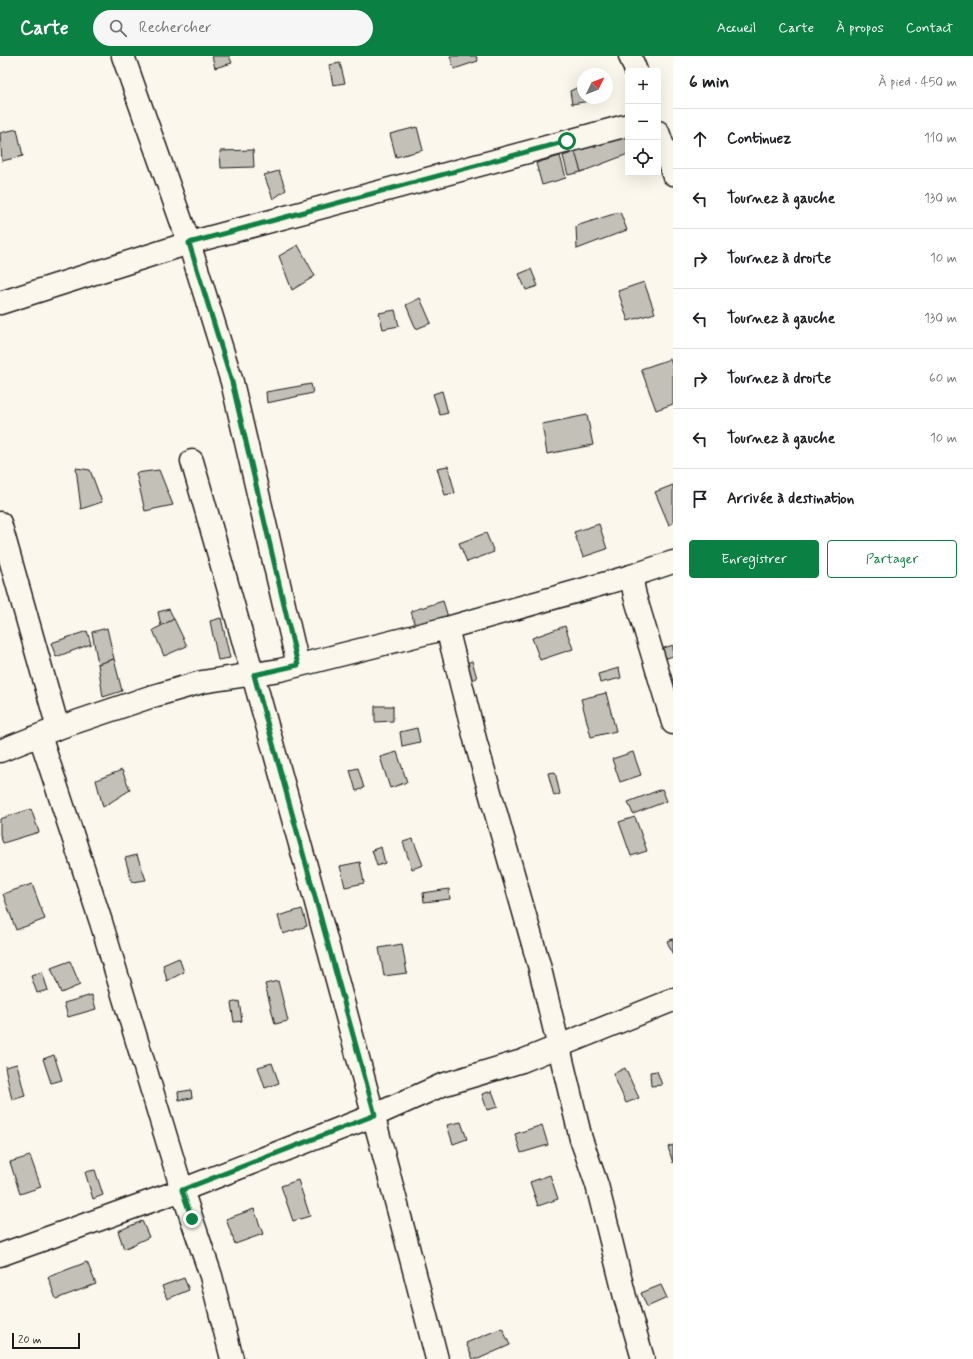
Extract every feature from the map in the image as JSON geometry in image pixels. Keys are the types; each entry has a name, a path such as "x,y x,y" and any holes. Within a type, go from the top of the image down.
{"street":[{"path":"124,56 189,243 232,382 298,665"},
{"path":"630,56 635,68"},
{"path":"0,303 189,243 625,126"},
{"path":"665,140 673,174"},
{"path":"192,461 254,675 375,1115 437,1359"},
{"path":"0,523 49,732 101,922 182,1190 212,1276 232,1359"},
{"path":"0,750 150,697 202,682 231,676 254,675 447,628 631,576 673,562"},
{"path":"631,576 635,596 673,723"},
{"path":"447,628 476,744 539,965 581,1139 596,1185 624,1297 643,1359"},
{"path":"1,1251 182,1190 375,1115 442,1085 482,1074 558,1046 673,1000"}],"building":[{"path":"212,56 229,56 232,63 215,68"},
{"path":"450,56 476,56 478,61 454,69"},
{"path":"340,63 345,83 333,85 329,65"},
{"path":"577,88 577,103 572,104 570,91"},
{"path":"417,127 423,150 396,157 390,134"},
{"path":"17,129 23,156 2,161 0,133"},
{"path":"625,131 625,155 581,172 573,149"},
{"path":"253,150 254,167 221,168 220,151"},
{"path":"575,152 581,172 568,175 563,156"},
{"path":"560,156 566,178 542,185 536,163"},
{"path":"279,171 286,190 273,199 264,175"},
{"path":"620,212 627,230 577,249 576,226"},
{"path":"298,245 315,276 292,290 279,256"},
{"path":"531,269 538,286 526,290 519,274"},
{"path":"644,282 655,313 628,321 618,291"},
{"path":"420,298 431,323 416,329 406,305"},
{"path":"395,310 399,326 383,329 379,313"},
{"path":"670,359 673,368 673,404 656,410 641,369"},
{"path":"311,384 313,393 267,403 266,392"},
{"path":"442,391 448,413 440,415 433,394"},
{"path":"587,415 593,445 547,454 542,424"},
{"path":"448,466 455,493 445,495 437,468"},
{"path":"76,468 90,470 102,502 81,509"},
{"path":"159,470 173,505 145,511 136,473"},
{"path":"673,485 673,523 669,525 655,492"},
{"path":"599,524 607,549 583,557 574,532"},
{"path":"486,533 494,552 467,562 459,543"},
{"path":"443,601 448,617 415,626 411,611"},
{"path":"169,609 174,619 161,626 158,612"},
{"path":"221,618 230,658 218,660 210,621"},
{"path":"174,619 187,646 164,656 153,630"},
{"path":"565,626 573,649 540,660 532,638"},
{"path":"107,628 114,659 98,664 92,632"},
{"path":"87,631 91,644 56,657 51,643"},
{"path":"673,645 673,656 661,660 658,650"},
{"path":"114,659 122,691 103,697 98,664"},
{"path":"472,661 477,678 469,681 464,664"},
{"path":"619,668 621,678 600,683 598,674"},
{"path":"606,693 616,731 591,737 581,699"},
{"path":"375,706 393,706 393,721 375,722"},
{"path":"417,728 420,742 402,746 400,732"},
{"path":"397,752 407,782 390,788 380,757"},
{"path":"633,752 641,775 620,782 612,759"},
{"path":"358,768 364,788 356,791 350,770"},
{"path":"122,770 130,790 103,807 96,780"},
{"path":"555,772 560,794 554,796 548,773"},
{"path":"662,789 667,801 633,814 628,802"},
{"path":"31,809 39,832 3,843 0,835 0,819"},
{"path":"635,817 647,851 631,856 619,822"},
{"path":"413,839 423,865 412,869 403,842"},
{"path":"381,847 385,863 377,866 372,850"},
{"path":"137,855 146,880 132,882 125,858"},
{"path":"360,862 364,883 345,887 340,866"},
{"path":"32,884 45,919 16,930 3,894"},
{"path":"449,889 450,899 424,902 423,893"},
{"path":"302,909 307,926 283,934 278,916"},
{"path":"673,939 673,955 667,941"},
{"path":"402,944 407,973 384,976 379,948"},
{"path":"179,958 184,972 167,981 163,965"},
{"path":"70,961 80,985 61,993 51,968"},
{"path":"42,972 48,990 37,993 31,976"},
{"path":"278,981 288,1021 275,1024 265,984"},
{"path":"92,995 96,1009 68,1017 64,1003"},
{"path":"239,1001 242,1021 234,1022 231,1003"},
{"path":"54,1055 62,1080 51,1083 43,1059"},
{"path":"272,1063 279,1083 265,1088 258,1067"},
{"path":"17,1064 25,1096 12,1100 5,1067"},
{"path":"625,1068 639,1098 626,1103 613,1074"},
{"path":"657,1071 662,1085 651,1086 650,1072"},
{"path":"191,1090 192,1098 179,1100 178,1092"},
{"path":"492,1091 498,1107 487,1110 482,1094"},
{"path":"461,1122 467,1139 453,1144 447,1125"},
{"path":"542,1125 548,1145 521,1153 515,1134"},
{"path":"673,1145 673,1163 668,1147"},
{"path":"30,1156 41,1187 20,1194 10,1162"},
{"path":"95,1170 103,1195 93,1199 85,1172"},
{"path":"550,1175 558,1199 538,1206 530,1182"},
{"path":"298,1180 310,1216 293,1221 281,1186"},
{"path":"254,1209 263,1234 235,1244 226,1219"},
{"path":"142,1221 149,1237 124,1249 118,1231"},
{"path":"87,1262 96,1284 56,1299 48,1277"},
{"path":"184,1278 189,1290 167,1299 162,1286"},
{"path":"661,1285 667,1298 647,1307 641,1293"},
{"path":"502,1328 510,1345 478,1359 473,1359 466,1343"}],"route":[{"path":"192,1219 182,1190 375,1115 254,675 298,665 232,382 189,243 567,141"}]}
